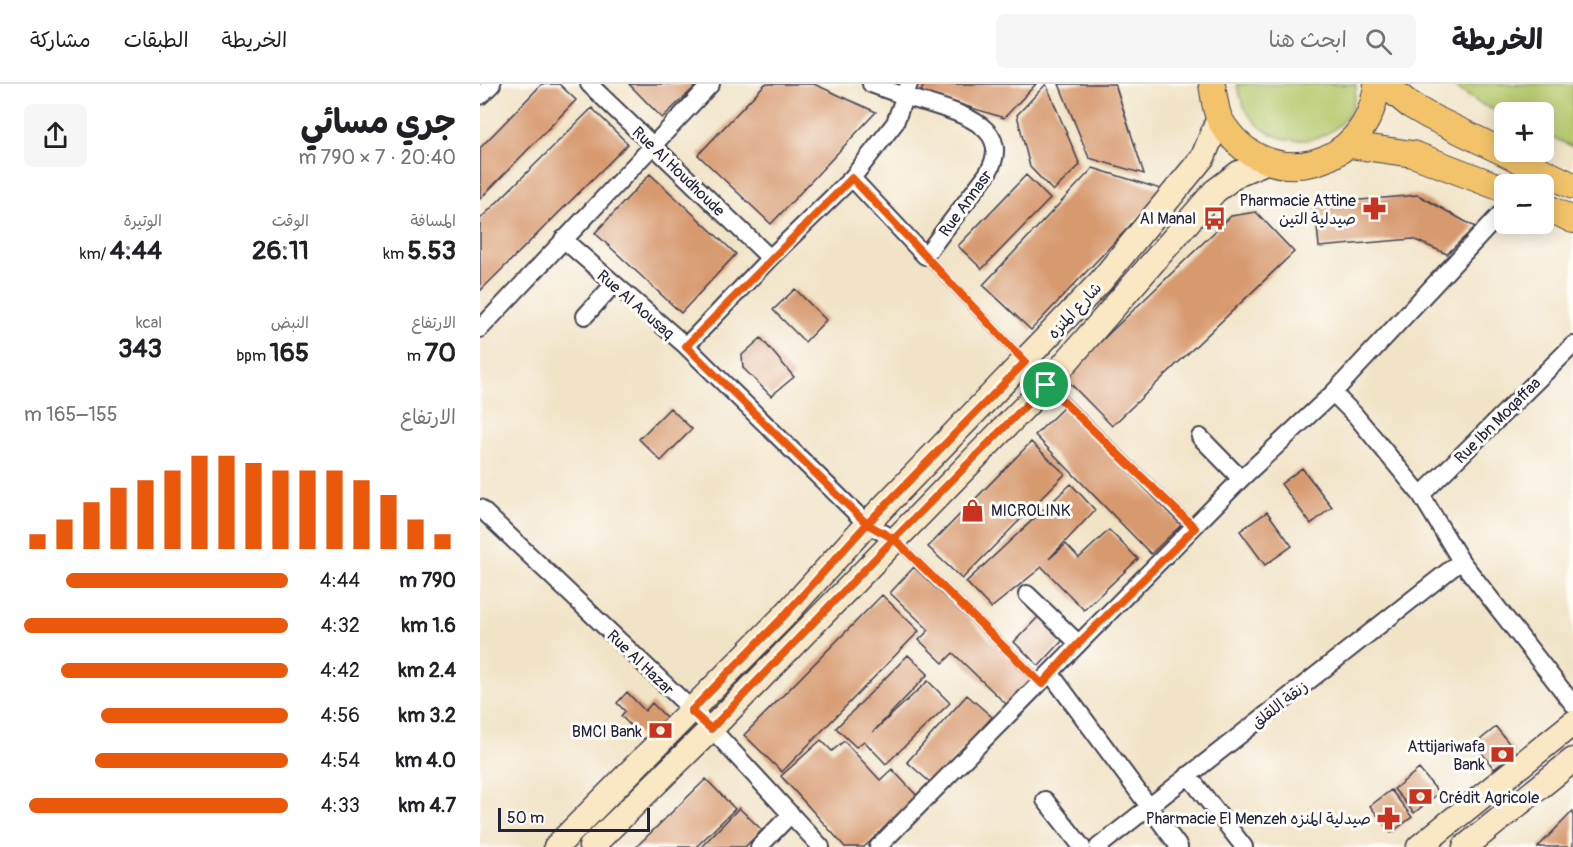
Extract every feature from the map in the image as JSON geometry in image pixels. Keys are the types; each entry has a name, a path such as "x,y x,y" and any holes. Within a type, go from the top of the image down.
{"main road":[{"path":"1212,84 1219,118 1239,144 1268,161 1296,166 1324,160 1349,145 1365,127 1375,104 1377,84"},
{"path":"1383,84 1410,105 1429,116 1573,186"},
{"path":"1349,145 1413,154 1494,185"},
{"path":"1554,211 1573,220"}],"street":[{"path":"480,96 492,84"},
{"name":"Rue Al Houdhoude","path":"589,84 770,258"},
{"path":"480,329 651,145 711,84"},
{"name":"Rue Annasr","path":"871,84 907,90 974,119 988,133 996,149 987,174 925,256"},
{"path":"686,346 770,258 852,178 895,123 907,90"},
{"name":"شارع المنزه","path":"556,847 784,616 867,524 1101,281 1203,157 1219,118"},
{"name":"شارع المنزه","path":"591,847 711,729 1046,385 1215,190 1239,173 1268,161"},
{"path":"852,178 925,256"},
{"path":"878,847 1241,479 1333,393 1494,221"},
{"name":"Rue Al Aousaq","path":"563,239 613,285 686,346 867,524 894,539"},
{"path":"585,316 613,285"},
{"name":"Rue Ibn Moqaffaa","path":"1421,495 1573,345"},
{"path":"1333,393 1355,415 1421,495 1461,561 1573,704"},
{"path":"1200,437 1241,479"},
{"name":"Rue Al Hazar","path":"480,508 711,729 821,847"},
{"name":"زنقة اللقلق","path":"1098,847 1461,561"},
{"path":"1027,594 1078,644"},
{"path":"1046,679 1149,806 1179,847"},
{"path":"1419,847 1573,723"},
{"path":"1465,847 1573,760"},
{"path":"1188,775 1244,847"},
{"path":"1045,800 1082,847"},
{"path":"759,847 791,814"}],"lane":[{"path":"925,256 1025,362"},
{"path":"1046,385 1195,528"},
{"path":"894,539 1046,679"}],"green space":[{"path":"1237,84 1356,84 1351,108 1339,125 1321,136 1301,140 1280,137 1261,127 1246,110"},
{"path":"1450,84 1573,84 1573,147 1554,138 1554,102 1494,102 1494,110"}],"building":[{"path":"542,84 559,84 576,100 480,199 480,148"},
{"path":"629,84 698,84 662,118"},
{"path":"765,84 814,84 876,112 771,224 698,155"},
{"path":"924,84 1036,84 1004,118 921,92"},
{"path":"1046,84 1080,165 1053,191 1030,167 1017,115"},
{"path":"1059,84 1115,84 1144,174 1089,158"},
{"path":"592,108 628,144 480,291 480,219"},
{"path":"1093,168 1164,190 1031,330 983,285"},
{"path":"650,174 736,254 681,313 595,233"},
{"path":"1026,175 1050,199 982,269 958,246"},
{"path":"1418,195 1475,227 1447,254 1413,239 1319,247 1315,204"},
{"path":"1256,212 1294,252 1112,426 1064,377 1231,216"},
{"path":"795,289 826,320 805,342 773,310"},
{"path":"761,338 794,377 771,396 743,368 742,355"},
{"path":"1065,406 1181,525 1151,554 1035,435"},
{"path":"670,408 692,429 661,461 639,439"},
{"path":"1031,442 1065,474 962,579 928,547"},
{"path":"1302,468 1332,507 1311,524 1281,484"},
{"path":"1071,484 1095,510 1049,559 1066,544 1079,558 1109,530 1138,559 1084,610 1042,567 991,608 966,582"},
{"path":"1267,512 1292,546 1265,565 1240,531"},
{"path":"914,567 1033,681 1008,706 953,653 943,663 919,640 929,630 890,593"},
{"path":"882,595 919,631 782,772 744,735"},
{"path":"1039,616 1064,639 1039,666 1014,642"},
{"path":"908,655 928,674 873,732 928,681 950,703 886,764 864,741 856,747 836,728"},
{"path":"627,692 645,711 652,703 674,725 652,747 621,716 625,711 617,703"},
{"path":"967,695 992,717 932,784 907,762"},
{"path":"1496,727 1516,752 1494,769 1475,744"},
{"path":"821,740 832,751 844,741 880,780 892,769 919,798 864,847 845,847 781,776"},
{"path":"1419,769 1439,793 1414,813 1394,789"},
{"path":"706,779 735,809 696,847 636,847"},
{"path":"1391,790 1412,817 1391,833 1370,806"},
{"path":"739,808 762,830 745,847 701,847"},
{"path":"1573,811 1573,847 1538,847"}],"place":[{"name":"Pharmacie Attine صيدلية التين","path":"1374,209"},
{"name":"Al Manal","path":"1214,218"},
{"name":"MICROLINK","path":"973,510"},
{"name":"BMCI Bank","path":"660,731"},
{"name":"Attijariwafa Bank","path":"1503,755"},
{"name":"Crédit Agricole","path":"1421,797"},
{"name":"Pharmacie El Menzeh صيدلية المنزه","path":"1389,818"}],"route":[{"path":"1046,385 894,539 867,524 686,346 770,258 852,178 1025,362 867,524 784,616 691,711 711,729 894,539 1042,684 1078,644 1195,528 1046,385"}]}
